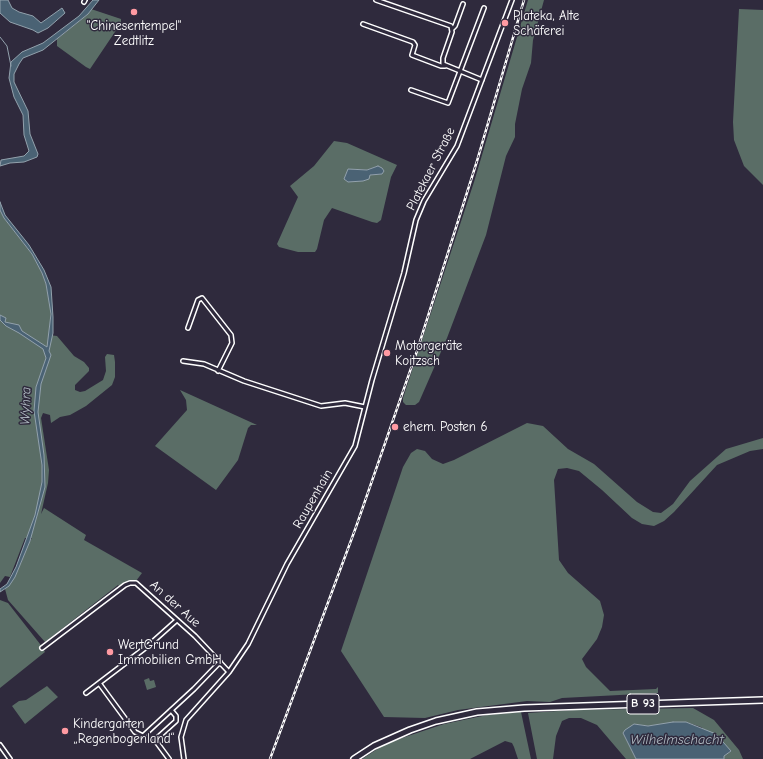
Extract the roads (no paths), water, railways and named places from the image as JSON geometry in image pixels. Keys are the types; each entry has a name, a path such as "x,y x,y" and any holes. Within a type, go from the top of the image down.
{"main road":[{"name":"B 93","path":"354,759 374,746 410,730 436,721 477,712 524,708 763,700"}],"street":[{"path":"376,0 448,25 452,29"},
{"name":"Platekaer Straße","path":"387,328 421,206 453,154 512,0"},
{"path":"445,66 442,58 463,4"},
{"path":"411,90 448,103 484,8"},
{"path":"363,24 413,42 415,45 412,55 482,80"},
{"path":"188,328 198,300 202,298 231,335 232,343 218,371"},
{"name":"Raupenhain","path":"184,759 181,737 186,720 229,672 253,636 287,564 355,446 387,328"},
{"path":"183,361 204,364 244,381 321,406 344,403 365,407"},
{"name":"An der Aue","path":"42,648 125,585 130,583 141,586 229,672"},
{"path":"86,693 149,645 177,620"},
{"path":"99,683 135,732 143,736 220,662"},
{"path":"169,759 155,740 176,721 176,716 171,710"},
{"path":"0,745 10,759"}],"water":[{"path":"0,0 8,0 12,8 19,12 33,16 41,23 62,8 65,13 48,28 38,33 10,22 0,13"},
{"path":"93,0 99,0 88,14 43,50 23,58 19,64 14,74 14,82 28,111 30,134 38,154 37,157 24,162 10,163 0,166 1,160 24,156 29,151 24,135 23,115 14,97 9,78 11,62 22,52 43,43 79,16"},
{"path":"378,166 384,171 382,174 370,175 369,179 363,181 348,182 344,179 348,169 367,170"},
{"path":"0,202 5,215 29,245 44,270 51,287 53,333 49,351 51,355 41,384 38,412 44,455 45,487 30,541 15,577 9,586 0,592 0,589 7,584 16,567 35,515 42,482 42,465 34,411 36,387 46,358 43,349 6,326 0,320 0,315 6,318 5,322 19,325 22,331 47,347 51,314 46,284 42,273 32,254 4,218 0,210"},
{"name":"Wilhelmschacht","path":"673,722 686,722 716,734 731,751 724,756 724,759 636,759 623,733 625,730 634,724 648,726"}],"waterway":[{"path":"0,37 7,46 11,66"}],"railway":[{"path":"270,759 356,527 417,351 477,161 524,0"}],"place":[{"name":"\"Chinesentempel\" Zedtlitz","path":"134,12"},
{"name":"Plateka, Alte Schäferei","path":"505,23"},
{"name":"Motorgeräte Koitzsch","path":"387,353"},
{"name":"ehem. Posten 6","path":"395,427"},
{"name":"WertGrund Immobilien GmbH","path":"110,652"},
{"name":"Kindergarten „Regenbogenland“","path":"65,731"}],"water label":[{"name":"Wyhra","path":"26,406"}]}
